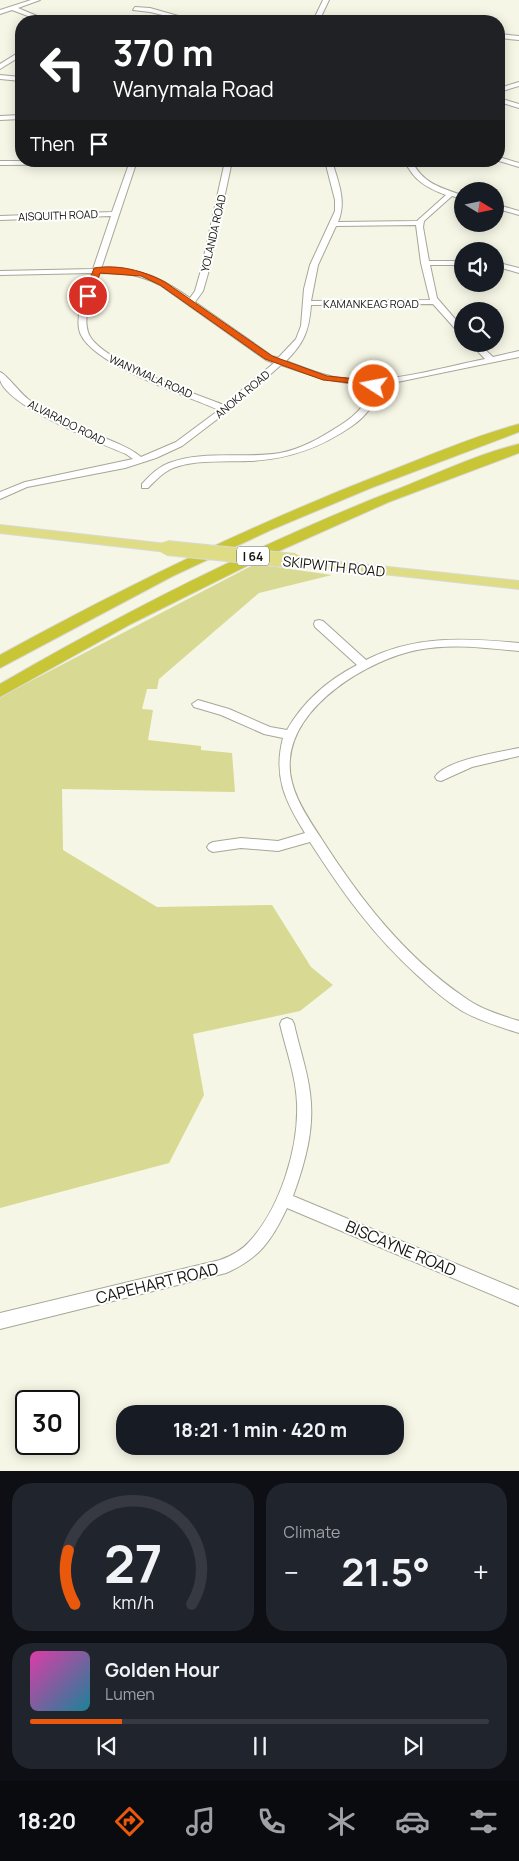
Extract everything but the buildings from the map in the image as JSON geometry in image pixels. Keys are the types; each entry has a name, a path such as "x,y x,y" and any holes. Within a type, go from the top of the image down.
{"highway":[{"name":"I 64","path":"0,662 120,596 257,531 380,478 519,428"},
{"name":"I 64","path":"0,691 85,641 273,546 396,493 519,448"}],"main road":[{"name":"SKIPWITH ROAD","path":"0,529 519,585"}],"street":[{"path":"0,12 38,0"},
{"path":"319,15 326,0"},
{"path":"12,8 30,15"},
{"path":"135,9 150,10 170,15"},
{"path":"505,37 519,38"},
{"path":"0,67 15,57"},
{"path":"0,77 15,78"},
{"path":"505,88 519,84"},
{"path":"505,102 519,106"},
{"path":"0,118 15,117"},
{"path":"505,160 519,164"},
{"path":"0,163 15,163"},
{"name":"WANYMALA ROAD","path":"131,167 82,318 84,332 93,346 122,365 225,408"},
{"name":"YOLANDA ROAD","path":"190,302 199,291 228,167"},
{"name":"ANOKA ROAD","path":"0,496 25,486 122,466 179,444 280,361 295,345 303,331 314,264 335,224 340,208 330,167"},
{"path":"410,167 412,172 422,182 454,195"},
{"path":"335,224 419,223 451,194"},
{"path":"504,209 519,213"},
{"name":"AISQUITH ROAD","path":"0,218 115,214"},
{"path":"419,223 435,302 454,322"},
{"path":"426,264 454,263"},
{"path":"504,266 519,271"},
{"path":"0,273 97,270 143,274 163,283 268,358 326,378 374,383 412,378 519,354"},
{"name":"KAMANKEAG ROAD","path":"307,303 435,302"},
{"path":"483,352 491,360"},
{"name":"ALVARADO ROAD","path":"0,375 11,390 30,404 55,418 129,452 140,460"},
{"path":"145,486 163,469 179,462 271,457 304,449 328,437 360,415 373,395 374,383"},
{"path":"319,624 364,665"},
{"path":"519,647 468,642 438,643 404,649 364,665 309,706 289,735 284,760 285,777 292,797 313,836 348,891 380,928 428,976 469,1007 495,1020 519,1027"},
{"path":"198,704 225,712 268,731 289,735"},
{"path":"441,777 453,769 469,763 519,752"},
{"path":"213,847 241,843 278,846 313,836"},
{"name":"CAPEHART ROAD","path":"0,1321 221,1268 233,1263 253,1249 262,1238 283,1199 297,1162 304,1122 301,1079 287,1024"},
{"name":"BISCAYNE ROAD","path":"283,1199 519,1298"}],"green space":[{"path":"255,564 332,575 259,593 159,679 157,689 147,689 142,709 153,710 148,740 201,746 201,750 232,753 235,792 62,789 63,850 157,907 272,905 311,967 333,985 300,1011 193,1034 204,1095 169,1163 0,1208 0,697"}],"route":[{"path":"88,296 97,270 143,274 163,283 268,358 326,378 374,383 374,386"}]}
